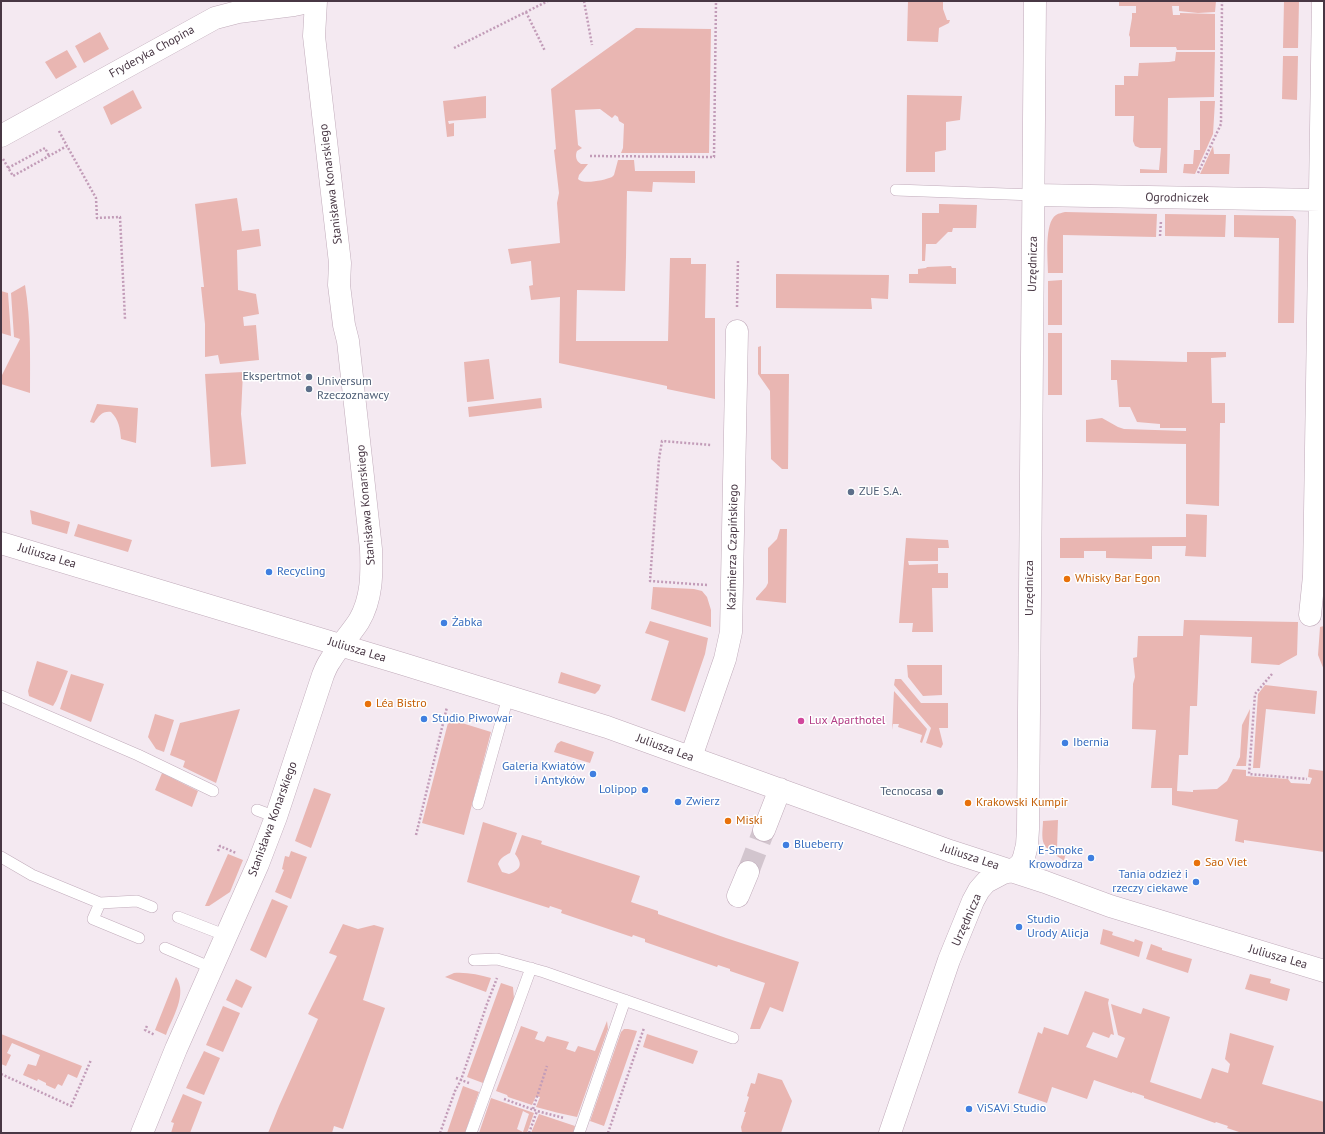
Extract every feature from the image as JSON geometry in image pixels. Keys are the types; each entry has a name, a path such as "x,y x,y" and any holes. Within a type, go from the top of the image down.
{"street":[{"name":"Fryderyka Chopina","path":"1,136 215,18 238,12 315,1"},
{"name":"Stanisława Konarskiego","path":"142,1133 176,1049 252,878 267,814 323,675 329,661 359,621 366,606 370,589 372,561 350,356 339,285 340,263 315,46 315,1"},
{"name":"Urzędnicza","path":"890,1133 949,960 973,901 979,890 986,882 1012,871 1021,864 1027,845 1035,1"},
{"path":"1310,615 1314,576 1323,1"},
{"name":"Ogrodniczek","path":"1034,195 1320,200"},
{"name":"Kazimierza Czapińskiego","path":"690,757 725,659 731,632 738,331"},
{"name":"Juliusza Lea","path":"1,543 613,729 950,851 1012,871 1110,906 1324,971"},
{"path":"764,830 780,789"},
{"path":"738,896 748,872"}],"lane":[{"path":"896,190 1034,195"},
{"path":"1,696 125,749 213,791"},
{"path":"478,804 508,696"},
{"path":"1,857 32,875 100,903 137,901 152,907"},
{"path":"100,903 93,919 139,938"},
{"path":"178,917 227,936"},
{"path":"165,948 212,968"},
{"path":"474,960 497,959 532,968 733,1038"},
{"path":"471,1133 532,968"},
{"path":"579,1133 625,1000"}],"path":[{"path":"454,48 548,1"},
{"path":"584,1 592,45"},
{"path":"590,156 714,158 716,1"},
{"path":"1196,179 1221,124 1222,1"},
{"path":"526,12 545,51"},
{"path":"56,126 96,198 97,218 120,217 125,319"},
{"path":"1,156 13,176 67,146"},
{"path":"8,168 44,147 50,156"},
{"path":"738,259 738,331"},
{"path":"709,585 650,581 659,459 662,441 712,445"},
{"path":"1272,674 1254,694 1249,774 1308,779"},
{"path":"416,835 447,707"},
{"path":"218,851 220,846 241,855"},
{"path":"440,1133 497,980"},
{"path":"608,1133 642,1032"},
{"path":"1,1074 71,1106 91,1060"},
{"path":"533,1109 547,1066"},
{"path":"504,1098 537,1111 563,1118"},
{"path":"529,1133 537,1111"}],"shaded area":[{"path":"908,1 943,1 943,9 947,20 950,20 949,23 939,28 938,42 907,41"},
{"path":"1119,1 1216,1 1215,12 1198,13 1179,11 1179,6 1172,6 1173,15 1180,15 1180,13 1215,14 1215,50 1177,50 1176,47 1130,47 1129,35 1132,13 1136,13 1136,6 1119,6"},
{"path":"1284,1 1299,1 1298,48 1283,48"},
{"path":"636,28 711,29 709,153 621,153 623,148 624,124 619,121 618,117 615,115 612,118 600,109 575,110 578,145 582,148 577,151 576,158 581,164 588,164 579,175 578,179 581,181 594,181 612,177 614,175 618,160 634,160 635,171 695,171 695,183 653,182 652,192 627,191 625,291 577,290 576,341 668,341 670,258 691,258 691,264 706,264 705,318 715,318 715,399 667,389 667,386 559,363 560,297 531,300 529,286 533,285 531,261 511,264 508,249 560,243 557,203 559,193 554,150 556,149 551,89"},
{"path":"100,32 109,49 84,63 75,46"},
{"path":"67,50 77,67 56,79 45,62"},
{"path":"1176,52 1215,52 1214,97 1168,98 1167,173 1140,173 1140,169 1159,170 1161,148 1140,148 1135,146 1133,141 1134,116 1115,116 1115,85 1124,85 1124,76 1138,76 1139,63 1175,61"},
{"path":"1283,56 1298,56 1297,100 1282,99"},
{"path":"133,90 142,108 111,125 103,107"},
{"path":"907,95 962,96 960,120 946,122 946,150 935,152 935,172 906,172"},
{"path":"486,96 486,118 448,121 449,124 454,123 454,136 447,137 443,101"},
{"path":"1200,101 1215,101 1213,134 1195,174 1183,173 1184,164 1193,164 1194,150 1200,150"},
{"path":"1213,146 1214,154 1230,154 1229,174 1200,174"},
{"path":"237,198 242,231 259,229 261,246 237,250 238,290 256,294 259,314 243,317 244,326 256,325 259,360 220,364 218,355 205,357 205,324 201,287 204,287 195,204"},
{"path":"939,204 977,205 976,228 953,228 952,232 948,232 936,244 926,244 925,261 922,261 922,213 939,213"},
{"path":"1065,212 1157,214 1156,237 1063,235 1063,273 1048,273 1048,233 1050,225 1052,219 1056,215"},
{"path":"1165,214 1226,215 1225,237 1165,236"},
{"path":"1234,215 1293,216 1296,220 1294,323 1278,323 1279,238 1234,237"},
{"path":"951,266 952,268 956,268 956,284 909,283 909,274 918,274 918,269"},
{"path":"776,274 889,275 888,299 871,298 872,309 776,308"},
{"path":"1062,280 1062,325 1048,325 1048,281"},
{"path":"25,285 29,326 30,393 1,384 1,377 20,339 14,337 11,293"},
{"path":"1,291 8,293 11,336 1,333"},
{"path":"1048,333 1062,333 1062,395 1048,395"},
{"path":"761,346 761,374 789,374 788,469 782,469 771,459 770,391 758,374 758,347"},
{"path":"1187,352 1226,352 1226,357 1211,358 1212,403 1225,403 1225,423 1220,423 1219,506 1186,504 1186,444 1086,442 1086,420 1102,418 1124,429 1186,431 1186,428 1160,428 1160,424 1137,422 1130,407 1119,407 1117,380 1111,380 1111,360 1187,362"},
{"path":"489,359 494,399 467,402 464,362"},
{"path":"243,372 241,414 246,464 211,467 205,374"},
{"path":"541,398 542,408 469,417 468,407"},
{"path":"97,404 138,408 136,443 121,439 119,424 111,412 103,413 94,423 90,422"},
{"path":"30,510 70,522 67,534 32,524"},
{"path":"1186,514 1207,515 1206,557 1185,556 1186,546 1152,546 1152,559 1106,558 1106,551 1084,551 1084,558 1060,558 1060,538 1186,537"},
{"path":"78,524 132,540 128,552 74,536"},
{"path":"780,529 787,529 786,603 756,600 768,583 768,548 777,539"},
{"path":"906,538 948,540 949,548 938,548 938,561 908,561 909,565 938,564 938,573 948,573 948,588 932,588 933,632 912,632 913,623 899,623"},
{"path":"653,587 694,589 702,591 707,597 711,610 711,627 651,609"},
{"path":"1184,620 1298,622 1297,655 1279,665 1251,663 1252,637 1200,635 1197,706 1190,706 1188,755 1179,755 1177,791 1193,792 1193,790 1217,789 1227,781 1233,769 1246,770 1246,776 1288,779 1291,783 1310,784 1312,778 1308,777 1309,769 1324,771 1324,852 1244,840 1244,843 1235,841 1238,820 1172,805 1172,788 1151,788 1156,730 1132,729 1133,684 1135,677 1133,658 1137,657 1138,636 1183,636"},
{"path":"650,621 708,638 705,654 685,712 651,700 669,641 645,633"},
{"path":"1324,626 1324,670 1318,655 1320,627"},
{"path":"37,661 68,671 53,706 29,696 28,691"},
{"path":"907,665 942,665 942,695 923,696 908,677"},
{"path":"561,672 601,685 595,694 558,683"},
{"path":"71,674 104,684 91,722 60,709"},
{"path":"895,679 901,679 921,703 948,703 948,728 939,728 943,744 941,748 926,743 931,728 894,685"},
{"path":"1265,685 1317,691 1315,714 1266,709 1260,768 1253,768 1258,694"},
{"path":"894,691 927,729 922,743 920,742 922,735 898,727 899,724 893,724 892,730"},
{"path":"240,709 216,783 183,767 185,761 170,755 180,723"},
{"path":"1250,709 1246,766 1236,766 1240,757 1242,725"},
{"path":"155,714 174,720 164,752 156,749 148,737"},
{"path":"449,719 491,732 464,835 422,823"},
{"path":"561,741 594,752 590,763 554,752 557,744"},
{"path":"162,773 198,791 192,807 155,790"},
{"path":"314,788 331,794 311,848 295,841"},
{"path":"1058,820 1057,849 1066,852 1064,861 1048,849 1044,844 1043,839 1043,821"},
{"path":"483,822 517,833 510,853 502,857 498,864 502,872 509,874 516,871 520,866 518,858 515,854 522,835 542,841 541,844 640,876 631,902 658,911 658,914 799,962 783,1012 770,1007 760,1029 750,1029 765,983 730,971 730,969 718,965 717,967 645,942 645,939 633,935 632,937 561,913 562,910 550,906 549,908 467,882"},
{"path":"291,851 307,857 291,899 275,892 284,870 282,869 285,856 289,857"},
{"path":"228,854 243,860 230,892 209,906 205,906"},
{"path":"272,899 288,906 266,958 250,950"},
{"path":"343,924 358,929 374,925 384,928 363,1000 385,1008 343,1129 334,1126 332,1133 268,1133 318,1019 308,1014 337,956 329,953"},
{"path":"1103,929 1113,932 1112,935 1134,942 1135,939 1143,942 1139,957 1100,944"},
{"path":"1151,944 1162,948 1162,950 1192,959 1188,973 1146,959"},
{"path":"454,973 468,973 491,978 486,992 445,977"},
{"path":"1250,974 1271,979 1270,983 1290,989 1287,1001 1245,989"},
{"path":"176,977 179,984 180,998 166,1035 155,1030"},
{"path":"236,979 252,987 242,1008 226,1000"},
{"path":"501,983 513,987 514,999 483,1083 467,1077"},
{"path":"1085,991 1109,999 1108,1003 1114,1035 1111,1034 1109,1038 1093,1032 1086,1047 1117,1058 1125,1038 1118,1035 1111,1004 1141,1014 1143,1008 1170,1017 1150,1082 1201,1099 1212,1068 1228,1073 1230,1064 1225,1059 1230,1033 1274,1046 1262,1084 1324,1102 1324,1133 1242,1133 1227,1128 1228,1126 1215,1123 1144,1098 1144,1096 1094,1080 1087,1099 1052,1087 1047,1103 1018,1093 1038,1032 1042,1034 1044,1027 1068,1035"},
{"path":"223,1006 240,1013 223,1052 206,1045"},
{"path":"607,1021 608,1029 577,1117 536,1107 540,1097 536,1096 532,1105 508,1097 507,1095 496,1091 521,1026 538,1032 535,1039 544,1042 547,1036 569,1042 566,1049 575,1052 578,1046 595,1051"},
{"path":"624,1029 637,1031 604,1126 590,1121 621,1032"},
{"path":"1,1034 82,1066 77,1078 68,1074 62,1086 58,1084 55,1089 38,1079 37,1081 23,1075 28,1064 36,1066 40,1055 12,1043 7,1053 11,1055 6,1066 1,1064"},
{"path":"647,1034 698,1051 693,1064 643,1047"},
{"path":"204,1051 220,1058 204,1095 186,1088"},
{"path":"758,1073 782,1080 792,1101 781,1133 742,1133 741,1127 749,1097 747,1096 751,1083 755,1084"},
{"path":"463,1086 479,1092 465,1133 447,1133"},
{"path":"183,1094 202,1102 190,1133 171,1133 174,1123 171,1122"},
{"path":"491,1098 534,1113 527,1133 479,1133","holes":["523,1111 529,1114 523,1132 517,1129"]},
{"path":"539,1114 575,1126 573,1133 531,1133"}],"tunnel":[{"path":"748,872 764,830"}],"place":[{"name":"Ekspertmot","path":"309,377"},
{"name":"Universum Rzeczoznawcy","path":"309,389"},
{"name":"ZUE S.A.","path":"851,492"},
{"name":"Recycling","path":"269,572"},
{"name":"Whisky Bar Egon","path":"1067,579"},
{"name":"Żabka","path":"444,623"},
{"name":"Léa Bistro","path":"368,704"},
{"name":"Studio Piwowar","path":"424,719"},
{"name":"Lux Aparthotel","path":"801,721"},
{"name":"Ibernia","path":"1065,743"},
{"name":"Galeria Kwiatów i Antyków","path":"593,774"},
{"name":"Lolipop","path":"645,790"},
{"name":"Tecnocasa","path":"940,792"},
{"name":"Zwierz","path":"678,802"},
{"name":"Krakowski Kumpir","path":"968,803"},
{"name":"Miski","path":"728,821"},
{"name":"Blueberry","path":"786,845"},
{"name":"E-Smoke Krowodrza","path":"1091,858"},
{"name":"Sao Viet","path":"1197,863"},
{"name":"Tania odzież i rzeczy ciekawe","path":"1196,882"},
{"name":"Studio Urody Alicja","path":"1019,927"},
{"name":"ViSAVi Studio","path":"969,1109"}]}
